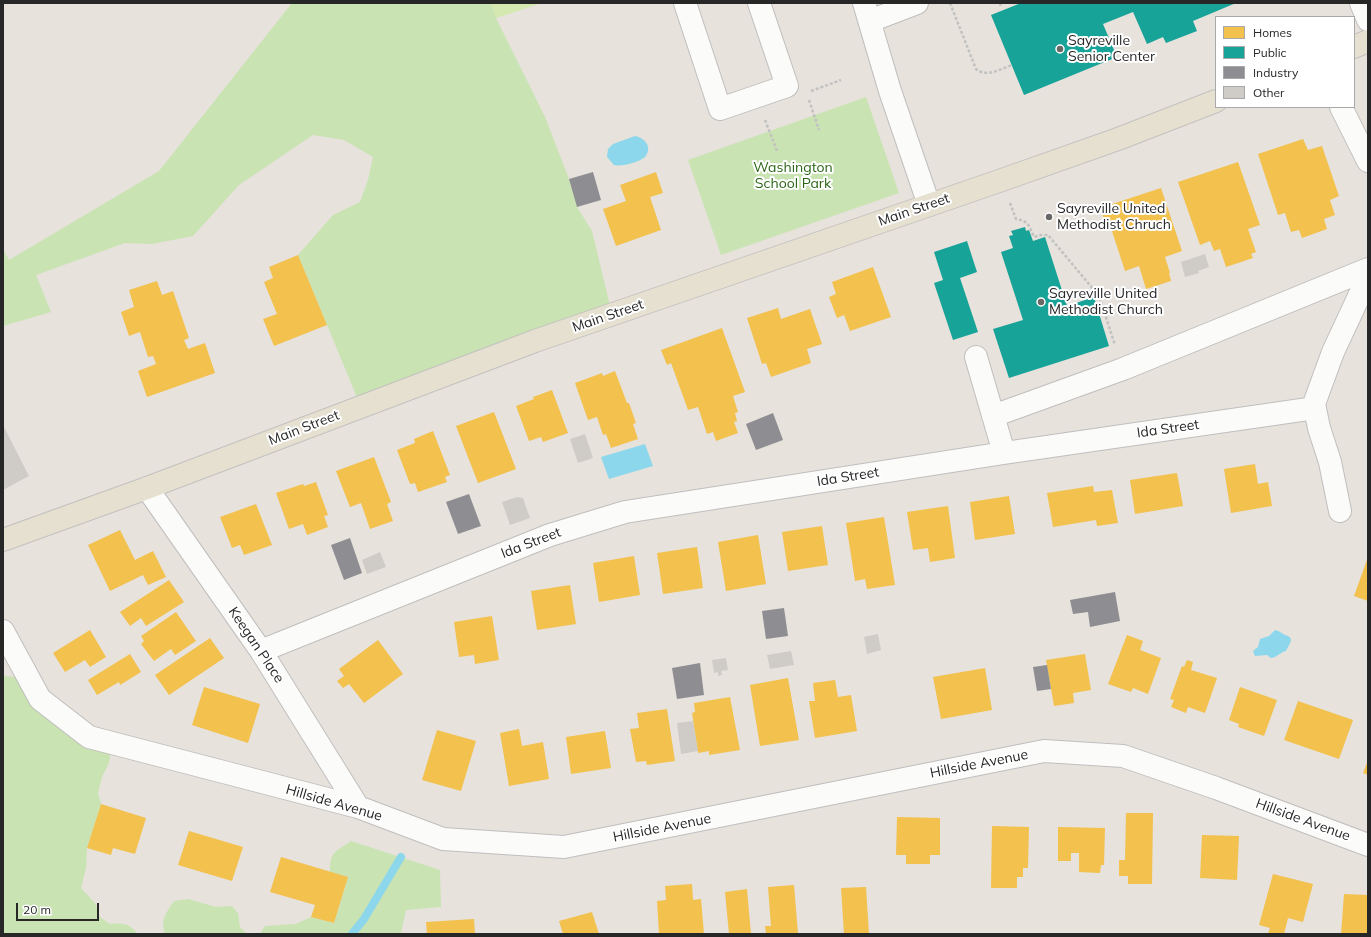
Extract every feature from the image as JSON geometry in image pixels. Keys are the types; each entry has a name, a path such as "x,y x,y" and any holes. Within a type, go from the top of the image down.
{"main road":[{"path":"1355,47 1368,41"},
{"name":"Main Street","path":"3,540 147,488 535,341 1002,180 1118,139 1215,101"}],"street":[{"path":"685,3 720,109 787,86 759,3"},
{"path":"917,3 867,12 890,91 929,205"},
{"path":"1361,3 1368,20"},
{"path":"1342,108 1368,161"},
{"path":"993,416 1123,369 1368,268"},
{"path":"1340,511 1330,462 1318,428 1314,404 1334,352 1368,276"},
{"path":"976,357 1004,452"},
{"name":"Ida Street","path":"262,651 550,535 625,512 1004,452 1315,408"},
{"name":"Keegan Place","path":"147,488 262,651 358,807"},
{"name":"Hillside Avenue","path":"3,631 40,700 90,737 358,807 443,839 564,847 1044,751 1123,756 1216,788 1368,844"}],"path":[{"path":"950,3 976,69 981,73 988,73 1012,65"},
{"path":"1000,3 1001,7"},
{"path":"807,92 841,80"},
{"path":"756,97 777,151"},
{"path":"809,100 819,130"},
{"path":"1002,180 1016,219 1022,220 1029,224 1034,237 1048,235 1099,296 1123,369"}],"green space":[{"path":"292,3 491,3 496,18 545,117 569,179 577,207 592,231 612,314 361,407 298,255 333,215 360,202 368,180 373,157 344,140 313,135 239,185 193,236 152,244 125,243 36,275 51,312 3,326 3,249 9,260 159,171"},
{"path":"491,3 542,3 496,18"},
{"name":"Washington School Park","path":"866,97 899,193 721,255 688,160"},
{"path":"3,676 17,677 112,743 109,763 102,777 98,793 101,804 87,848 86,868 81,888 95,903 100,917 110,924 121,924 128,926 135,930 137,934 3,934"},
{"path":"351,841 440,870 441,907 406,910 401,933 260,934 265,926 296,924 311,917 334,923 348,877 330,872 331,859 335,852"},
{"path":"188,899 216,907 232,906 238,913 240,927 247,934 165,934 163,925 166,913 171,905 174,901"}],"water":[{"path":"635,136 645,141 648,146 645,157 630,164 614,165 607,157 608,149 613,144"},
{"path":"645,444 653,466 609,479 601,457"},
{"path":"1275,630 1290,638 1291,642 1286,651 1271,658 1267,655 1255,656 1253,651 1258,647 1260,639 1269,636"}],"building: Homes":[{"path":"1303,139 1308,150 1322,146 1339,196 1330,200 1335,215 1324,219 1327,229 1302,238 1299,230 1291,232 1285,213 1278,215 1258,154"},
{"path":"1238,162 1260,225 1248,229 1256,252 1251,254 1253,258 1226,267 1220,249 1214,251 1210,241 1200,245 1178,182"},
{"path":"656,172 663,193 650,197 661,230 616,246 603,209 626,201 620,185"},
{"path":"1161,188 1182,251 1165,257 1171,281 1146,289 1139,266 1125,271 1109,222 1105,222 1100,208"},
{"path":"298,255 327,325 274,346 263,319 277,314 264,282 273,278 269,267"},
{"path":"873,267 891,317 850,331 844,315 837,318 829,297 836,294 832,282"},
{"path":"157,281 162,295 173,291 189,338 184,340 188,349 205,343 215,373 147,397 138,371 156,364 153,356 148,357 140,332 129,336 121,312 134,307 129,290"},
{"path":"778,308 781,319 810,309 822,344 807,349 811,363 771,377 766,363 762,364 747,318"},
{"path":"722,328 745,392 733,396 738,412 735,413 737,421 734,422 738,433 716,441 713,432 707,434 698,407 688,410 671,363 667,365 661,350"},
{"path":"615,371 636,423 633,424 638,439 611,448 606,434 603,435 597,417 588,420 575,383 602,373 603,376"},
{"path":"552,390 568,433 543,442 541,437 529,441 516,406 534,399 533,397"},
{"path":"494,412 516,469 478,483 456,426"},
{"path":"433,431 450,475 445,477 447,482 418,492 415,483 410,484 397,450 415,443 414,439"},
{"path":"374,457 391,502 387,504 393,521 370,529 361,503 350,507 336,471"},
{"path":"1255,464 1258,484 1268,482 1272,506 1231,513 1224,469"},
{"path":"1177,473 1183,506 1135,514 1130,480"},
{"path":"316,482 328,515 324,516 328,527 307,535 303,524 289,529 276,493 303,484 304,486"},
{"path":"1093,486 1094,492 1112,490 1118,523 1097,526 1096,520 1053,527 1047,493"},
{"path":"1009,496 1015,534 975,540 970,502"},
{"path":"256,504 272,545 244,555 240,545 232,548 220,517"},
{"path":"948,506 955,558 930,562 928,548 913,550 907,512"},
{"path":"884,517 895,585 867,589 865,579 855,581 846,523"},
{"path":"822,526 828,565 788,571 782,532"},
{"path":"120,530 135,560 153,551 166,577 148,585 143,575 110,591 88,545"},
{"path":"758,535 766,584 726,591 718,542"},
{"path":"697,547 703,588 663,594 657,553"},
{"path":"634,556 640,595 599,602 593,563"},
{"path":"1368,557 1368,601 1354,596"},
{"path":"169,580 184,602 146,626 141,618 130,626 120,612"},
{"path":"570,585 576,624 537,630 531,591"},
{"path":"176,612 196,641 175,655 171,649 154,661 141,644 144,641 141,636"},
{"path":"492,616 499,660 475,664 474,655 459,657 454,622"},
{"path":"90,630 106,657 90,667 85,660 65,672 53,653"},
{"path":"1127,635 1143,641 1140,650 1161,658 1148,694 1133,688 1131,692 1108,684"},
{"path":"210,638 224,658 169,695 155,675"},
{"path":"378,640 403,674 364,703 349,684 343,688 337,681 344,676 339,669"},
{"path":"130,654 141,672 120,685 119,682 97,695 88,680"},
{"path":"1085,654 1091,690 1073,693 1074,703 1054,706 1046,660"},
{"path":"1187,660 1193,662 1191,670 1217,678 1205,713 1188,707 1186,713 1171,707 1174,700 1170,699 1182,666 1184,667"},
{"path":"985,668 992,710 941,719 933,677"},
{"path":"788,678 799,740 760,746 750,685"},
{"path":"835,680 838,697 851,695 857,731 815,738 809,701 815,701 813,683"},
{"path":"204,687 260,704 248,743 192,725"},
{"path":"1240,687 1277,700 1264,736 1238,727 1239,724 1229,720"},
{"path":"730,697 740,750 709,755 709,751 698,753 692,713 695,712 694,703"},
{"path":"1298,701 1353,720 1339,759 1284,740"},
{"path":"667,709 675,761 647,765 646,761 636,762 630,729 639,728 637,713"},
{"path":"519,729 522,746 543,742 549,779 509,786 500,733"},
{"path":"437,730 476,741 461,791 422,780"},
{"path":"605,731 611,768 571,774 566,737"},
{"path":"1368,760 1368,775 1363,773"},
{"path":"101,804 146,818 135,854 113,848 111,855 87,848"},
{"path":"1126,813 1153,813 1152,884 1128,884 1128,876 1119,876 1119,860 1125,860"},
{"path":"897,817 940,818 940,855 930,855 930,864 906,864 906,855 896,855"},
{"path":"992,826 1029,827 1028,868 1023,868 1023,877 1017,877 1017,888 991,888"},
{"path":"1058,827 1105,828 1104,865 1101,865 1100,873 1079,872 1079,853 1071,853 1071,861 1058,861"},
{"path":"189,831 243,847 232,881 178,865"},
{"path":"1202,835 1239,836 1237,880 1200,878"},
{"path":"281,857 348,877 334,923 311,917 315,905 270,892"},
{"path":"1273,874 1313,884 1303,922 1288,918 1284,934 1268,934 1270,928 1259,925"},
{"path":"692,884 693,900 701,899 704,934 659,934 657,901 666,900 665,886"},
{"path":"794,885 798,934 766,934 765,926 771,926 768,887"},
{"path":"866,887 869,934 844,934 841,888"},
{"path":"747,889 751,934 729,934 725,892"},
{"path":"1344,894 1368,895 1368,934 1341,934"},
{"path":"592,912 599,934 563,934 559,921"},
{"path":"474,919 475,934 427,934 426,922"}],"building: Public":[{"name":"Sayreville Senior Center","path":"1021,3 1236,3 1193,21 1197,31 1166,43 1163,37 1147,44 1133,12 1103,24 1117,57 1024,95 991,15"},
{"name":"Sayreville United Methodist Church","path":"1025,227 1026,231 1029,230 1033,241 1045,237 1067,306 1094,297 1109,346 1009,378 993,329 1023,320 1001,252 1013,248 1009,236 1013,235 1011,231"},
{"path":"967,241 977,272 960,278 978,332 953,340 934,283 943,280 934,252"}],"building: Industry":[{"path":"593,172 601,200 577,207 569,179"},
{"path":"773,413 783,440 756,450 746,424"},
{"path":"469,494 481,526 458,534 446,502"},
{"path":"350,538 362,573 344,580 331,545"},
{"path":"1115,592 1120,621 1090,627 1088,612 1073,614 1070,600"},
{"path":"784,608 788,636 766,639 762,611"},
{"path":"700,663 704,695 677,699 672,668"},
{"path":"1047,665 1051,689 1037,691 1033,667"}],"building: Other":[{"path":"1205,254 1209,267 1198,271 1199,273 1185,277 1181,262"},
{"path":"3,425 29,476 3,490"},
{"path":"585,434 593,458 578,463 570,439"},
{"path":"517,497 523,498 530,518 510,525 502,502"},
{"path":"380,552 386,567 367,574 362,560"},
{"path":"878,634 881,650 867,654 864,637"},
{"path":"791,651 794,665 770,669 767,655"},
{"path":"726,658 728,670 721,671 722,675 718,676 718,672 714,673 712,660"},
{"path":"693,721 698,751 681,754 677,723"}],"waterway":[{"path":"352,934 364,919 401,857"}],"place":[{"name":"Sayreville Senior Center","path":"1060,49"},
{"name":"Sayreville United Methodist Chruch","path":"1049,217"},
{"name":"Sayreville United Methodist Church","path":"1041,302"}]}
